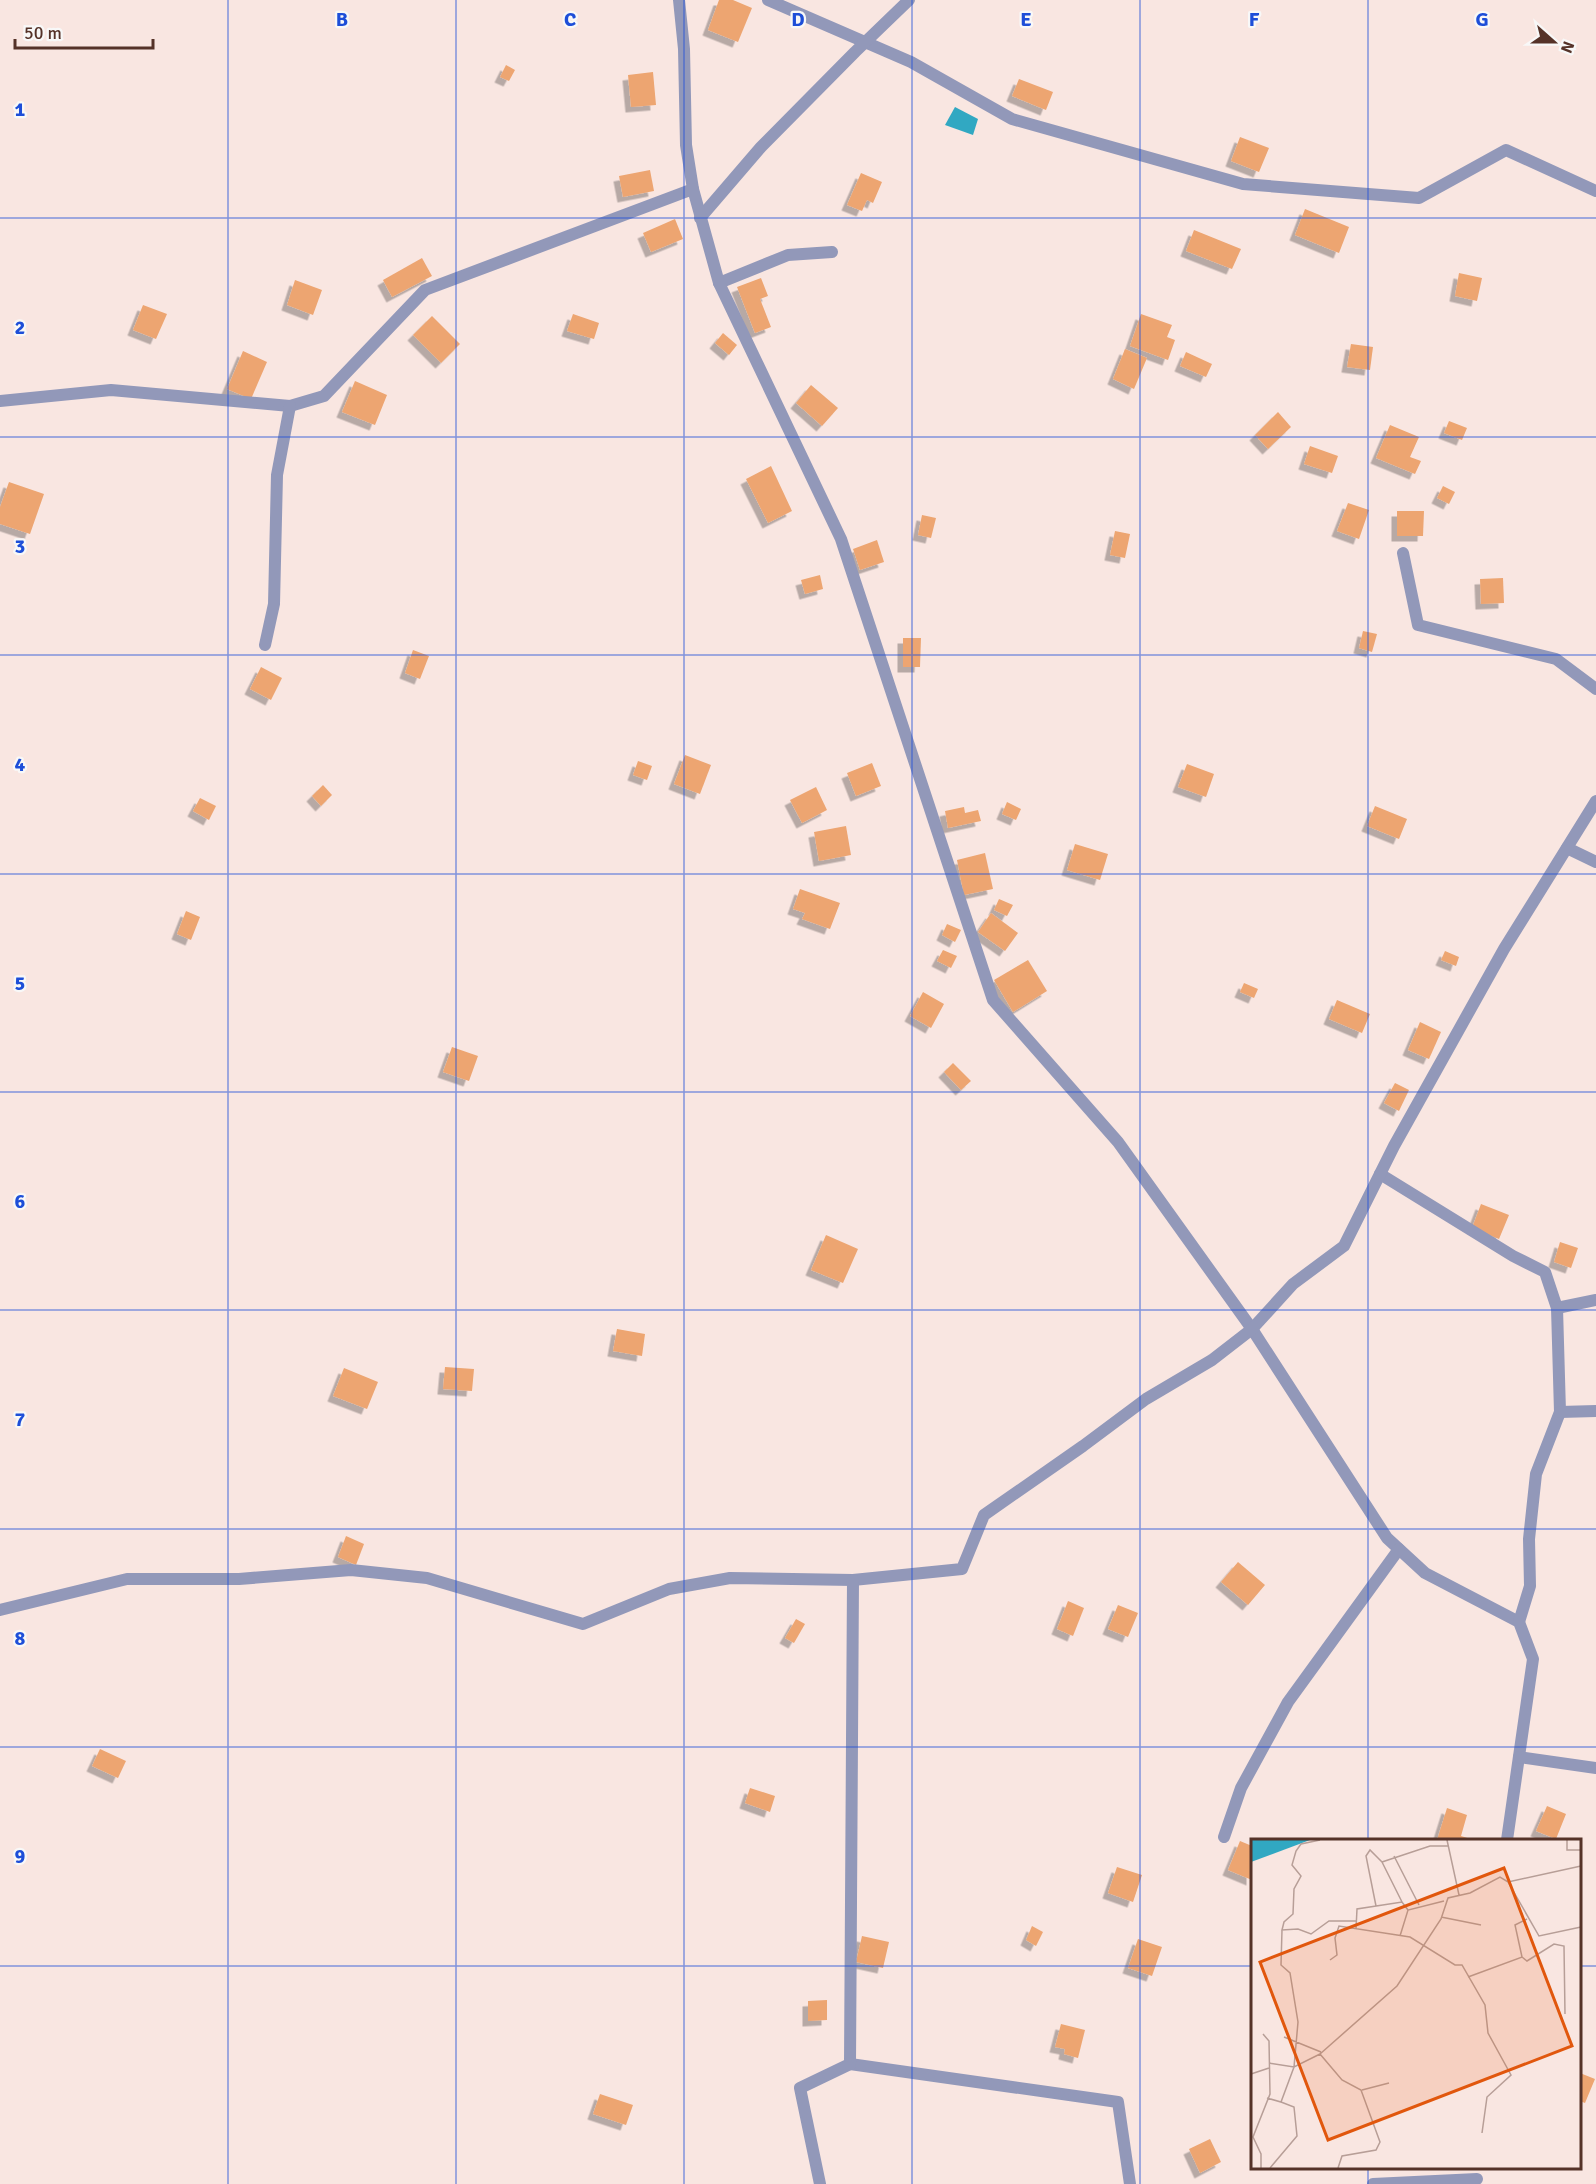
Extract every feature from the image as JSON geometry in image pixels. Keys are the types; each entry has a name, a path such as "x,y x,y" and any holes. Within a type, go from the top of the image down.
{"street":[{"path":"679,0 684,49 686,145 693,189 719,283 841,539 993,1000 1118,1142 1252,1329 1387,1538 1425,1573 1518,1622 1533,1659 1507,1839"},
{"path":"768,0 911,62 1012,119 1243,184 1419,198 1506,150 1596,190"},
{"path":"700,218 760,147 909,0"},
{"path":"0,401 111,390 290,406 324,396 425,290 693,189"},
{"path":"719,283 788,255 832,252"},
{"path":"265,645 274,604 277,475 290,406"},
{"path":"1403,553 1418,626 1556,659 1596,689"},
{"path":"0,1610 127,1579 239,1579 351,1570 427,1578 583,1624 669,1589 729,1578 853,1580 962,1569 984,1515 1146,1399 1212,1360 1252,1329 1293,1284 1344,1246 1380,1174 1504,949 1596,801"},
{"path":"1567,848 1596,862"},
{"path":"1380,1174 1513,1256 1545,1272 1557,1308 1560,1412 1536,1474 1529,1539 1530,1586 1518,1622"},
{"path":"1557,1308 1596,1300"},
{"path":"1560,1412 1596,1411"},
{"path":"1224,1837 1241,1788 1288,1702 1399,1550"},
{"path":"850,2064 853,1580"},
{"path":"1519,1757 1596,1768"},
{"path":"820,2184 800,2088 850,2064 1118,2102 1130,2184"},
{"path":"1373,2184 1479,2177"}],"water":[{"path":"955,107 978,119 973,135 945,125"}],"building":[{"path":"719,0 733,0 752,8 738,42 708,30"},
{"path":"506,65 515,70 509,81 500,77"},
{"path":"653,72 656,105 631,107 628,75"},
{"path":"1019,79 1053,92 1046,110 1012,96"},
{"path":"1240,137 1269,148 1259,172 1231,161"},
{"path":"650,170 654,191 623,197 619,176"},
{"path":"861,173 882,182 873,203 867,200 862,211 847,205"},
{"path":"1305,209 1349,227 1339,253 1295,235"},
{"path":"675,219 683,239 651,252 643,233"},
{"path":"1194,230 1241,249 1232,269 1186,251"},
{"path":"422,258 432,276 392,297 383,280"},
{"path":"1459,273 1482,278 1477,301 1455,296"},
{"path":"761,278 768,296 760,299 771,327 755,333 737,287"},
{"path":"295,280 322,290 313,315 287,305"},
{"path":"143,305 167,314 156,339 133,330"},
{"path":"573,314 599,323 594,339 567,331"},
{"path":"1141,314 1172,325 1167,337 1175,340 1168,360 1130,346"},
{"path":"432,316 460,344 441,363 413,335"},
{"path":"723,333 737,345 729,355 715,343"},
{"path":"1351,344 1373,347 1370,370 1347,367"},
{"path":"1125,349 1147,358 1134,389 1113,379"},
{"path":"243,351 267,362 251,399 227,389"},
{"path":"1186,352 1212,364 1206,377 1180,366"},
{"path":"355,381 387,395 375,425 342,412"},
{"path":"811,385 838,408 822,426 796,403"},
{"path":"1278,412 1291,427 1268,449 1255,435"},
{"path":"1449,421 1467,428 1462,440 1444,433"},
{"path":"1390,425 1419,437 1410,457 1421,461 1415,474 1376,458"},
{"path":"1310,446 1338,456 1332,473 1304,464"},
{"path":"771,466 792,511 768,523 746,479"},
{"path":"9,482 44,494 30,534 0,524 0,507"},
{"path":"1443,486 1455,492 1449,504 1437,498"},
{"path":"1348,503 1369,510 1359,539 1337,531"},
{"path":"1397,511 1424,511 1423,536 1397,536"},
{"path":"922,515 936,518 931,538 918,535"},
{"path":"1115,531 1130,534 1125,558 1110,555"},
{"path":"877,540 884,562 860,570 853,549"},
{"path":"820,575 823,589 805,594 801,580"},
{"path":"1503,578 1504,603 1481,604 1480,579"},
{"path":"1363,631 1377,634 1372,652 1359,648"},
{"path":"903,638 921,638 920,667 903,667"},
{"path":"413,650 429,656 420,679 405,673"},
{"path":"261,667 282,678 271,700 250,689"},
{"path":"685,755 711,765 700,794 674,784"},
{"path":"638,761 652,766 647,780 633,775"},
{"path":"872,763 881,786 856,796 847,773"},
{"path":"1187,764 1214,774 1206,797 1178,787"},
{"path":"323,785 332,795 321,806 312,796"},
{"path":"816,787 827,810 802,823 790,800"},
{"path":"200,798 216,806 209,820 193,811"},
{"path":"1007,802 1021,809 1016,820 1002,814"},
{"path":"1375,806 1407,819 1399,839 1367,826"},
{"path":"964,807 965,813 978,810 981,821 948,828 945,811"},
{"path":"846,826 851,855 819,861 814,832"},
{"path":"1075,844 1108,854 1100,880 1067,870"},
{"path":"985,853 993,889 964,895 957,860"},
{"path":"800,889 840,903 830,929 802,919 805,913 793,909"},
{"path":"999,899 1013,905 1007,916 994,910"},
{"path":"186,911 200,917 191,940 177,934"},
{"path":"991,913 1018,933 1005,951 978,932"},
{"path":"947,924 961,930 955,942 942,935"},
{"path":"943,950 957,956 951,968 937,961"},
{"path":"1445,951 1459,957 1456,966 1441,960"},
{"path":"1028,960 1047,991 1013,1012 994,980"},
{"path":"1244,983 1258,989 1254,998 1240,992"},
{"path":"923,992 944,1004 931,1028 910,1016"},
{"path":"1337,1000 1370,1014 1362,1033 1329,1019"},
{"path":"1420,1022 1441,1032 1429,1059 1408,1050"},
{"path":"452,1047 478,1056 469,1081 443,1072"},
{"path":"953,1063 971,1081 961,1090 944,1072"},
{"path":"1395,1083 1409,1090 1399,1111 1384,1103"},
{"path":"1481,1204 1509,1215 1499,1239 1472,1228"},
{"path":"826,1235 858,1249 843,1283 811,1270"},
{"path":"1560,1242 1578,1248 1571,1268 1554,1262"},
{"path":"617,1329 645,1334 642,1356 613,1351"},
{"path":"445,1367 474,1369 472,1391 443,1389"},
{"path":"344,1368 378,1382 367,1409 333,1396"},
{"path":"346,1536 364,1544 356,1565 338,1557"},
{"path":"1238,1562 1265,1585 1248,1605 1221,1582"},
{"path":"1068,1601 1084,1608 1073,1636 1057,1629"},
{"path":"1118,1605 1138,1613 1128,1637 1108,1629"},
{"path":"796,1619 805,1624 794,1643 785,1638"},
{"path":"100,1749 126,1761 118,1778 92,1766"},
{"path":"750,1788 775,1796 770,1812 745,1803"},
{"path":"1547,1806 1566,1814 1556,1839 1536,1831"},
{"path":"1447,1808 1467,1815 1461,1836 1471,1839 1437,1839"},
{"path":"1240,1841 1251,1846 1251,1880 1228,1870"},
{"path":"1117,1867 1142,1875 1133,1902 1108,1893"},
{"path":"1032,1926 1043,1932 1036,1946 1026,1940"},
{"path":"862,1936 889,1942 883,1968 856,1962"},
{"path":"1138,1939 1162,1947 1152,1976 1128,1968"},
{"path":"827,2000 827,2020 808,2021 808,2001"},
{"path":"1061,2024 1085,2030 1078,2058 1064,2054 1065,2049 1055,2047"},
{"path":"1581,2073 1595,2079 1585,2103 1581,2101"},
{"path":"600,2094 633,2105 626,2125 593,2114"},
{"path":"1210,2139 1221,2162 1200,2173 1189,2149"}]}
